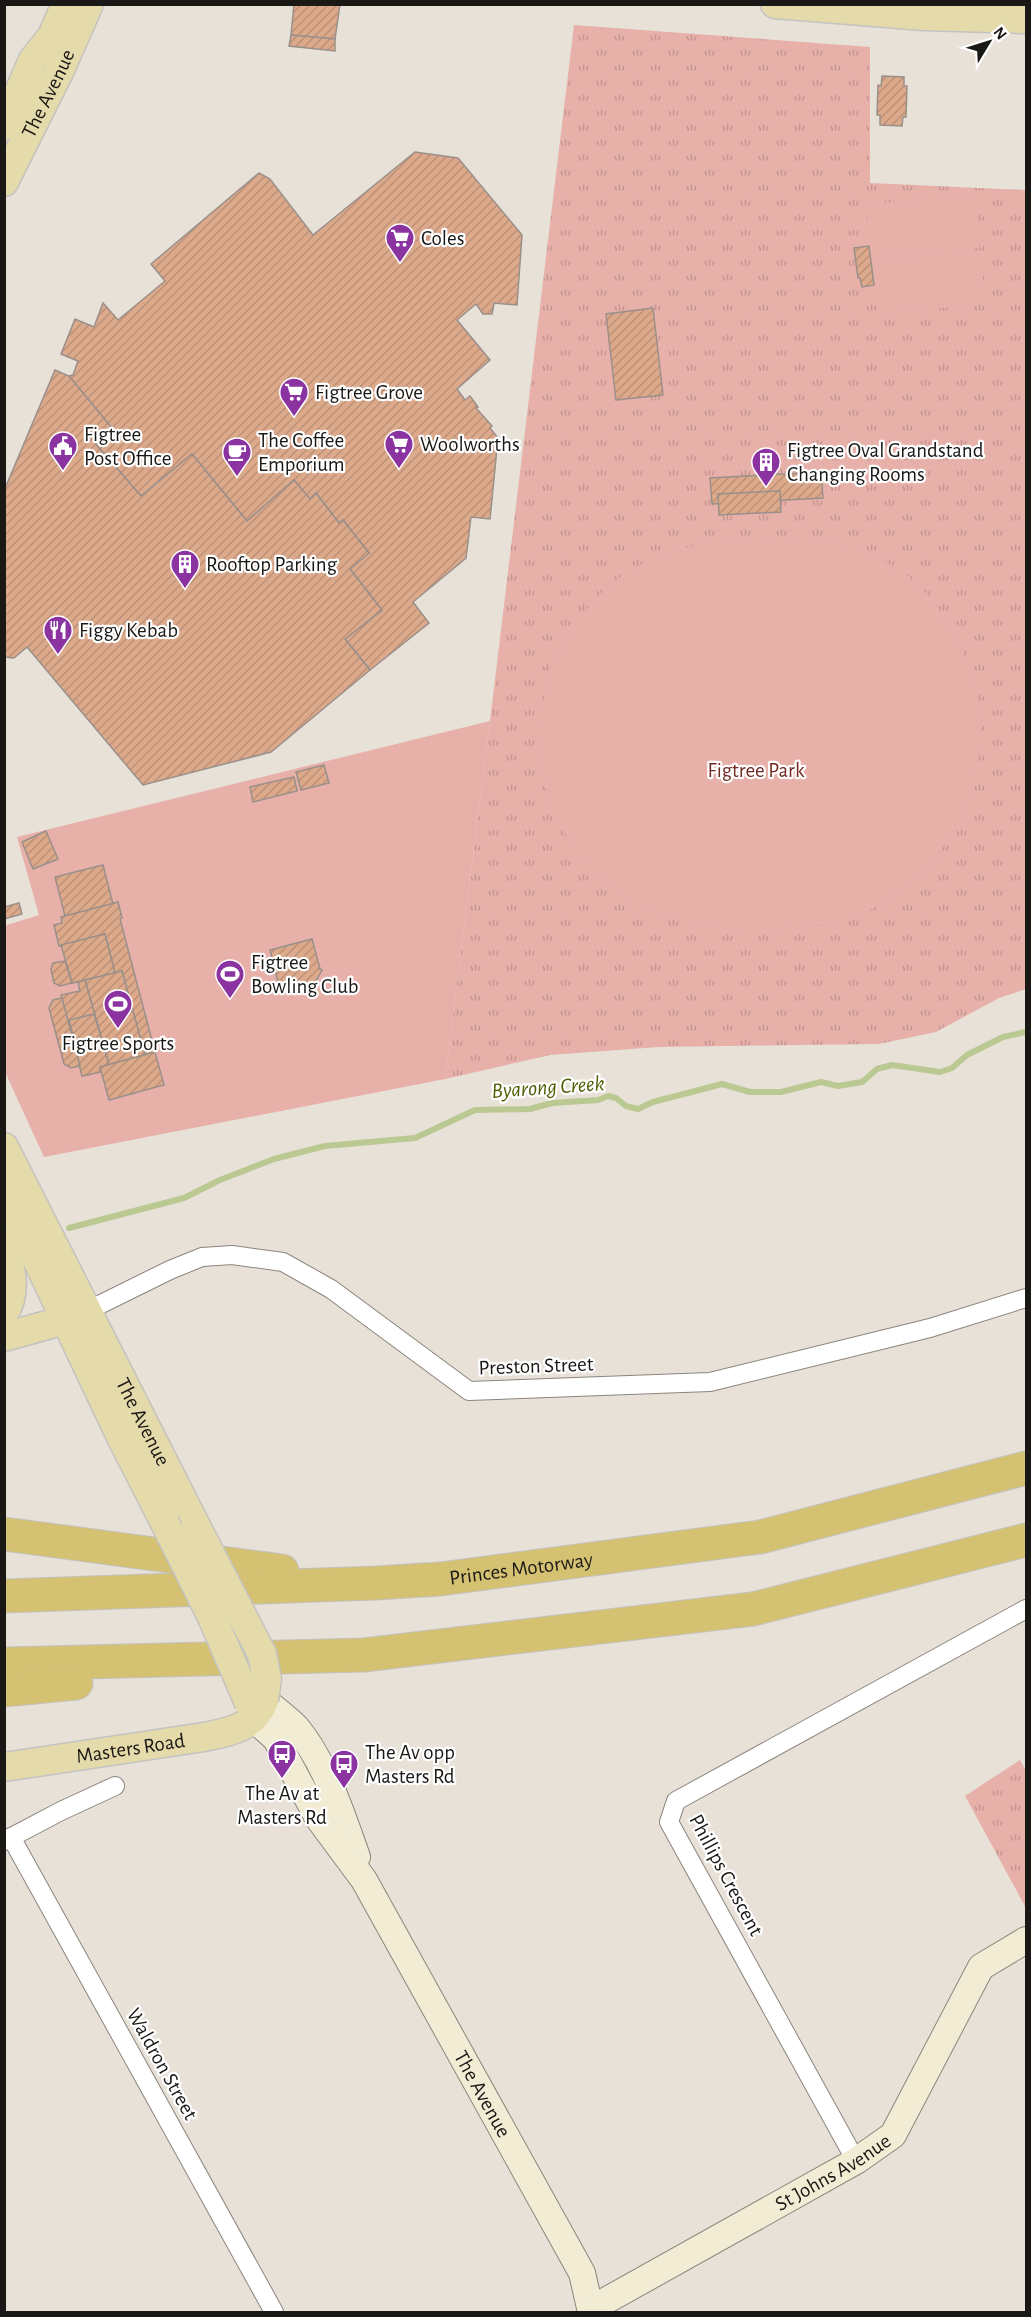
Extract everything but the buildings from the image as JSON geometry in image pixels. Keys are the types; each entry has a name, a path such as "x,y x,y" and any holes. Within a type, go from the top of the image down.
{"highway":[{"name":"Princes Motorway","path":"4,1596 440,1579 759,1537 1026,1468"},
{"path":"4,1534 376,1583"},
{"path":"4,1690 364,1655 753,1609 1026,1540"},
{"path":"4,1664 364,1655"}],"main road":[{"path":"33,60 50,4"},
{"name":"The Avenue","path":"4,126 33,60 52,36 66,4"},
{"name":"The Avenue","path":"4,182 59,72 89,4"},
{"path":"775,4 924,16 1026,19"},
{"name":"The Avenue","path":"4,1147 165,1523 212,1617 318,1818 364,1880 582,2273 591,2311"},
{"name":"The Avenue","path":"4,1190 196,1527 262,1654 267,1679 259,1705"},
{"path":"4,1243 12,1284 9,1303 4,1313"},
{"path":"4,1337 77,1315"},
{"name":"Masters Road","path":"4,1767 204,1737 234,1730 259,1705"},
{"name":"St Johns Avenue","path":"591,2311 856,2161 894,2135 981,1967 1026,1940"}],"street":[{"name":"Preston Street","path":"77,1315 202,1257 232,1255 283,1262 331,1289 469,1391 710,1382 930,1328 1026,1298"},
{"name":"Phillips Crescent","path":"856,2161 669,1822 676,1801 1026,1609"},
{"path":"8,1839 115,1786"},
{"name":"Waldron Street","path":"8,1839 274,2313"}],"green space":[{"name":"Figtree Park","path":"574,25 870,47 870,183 1026,190 1026,989 999,998 936,1032 879,1044 659,1047 550,1055 445,1079"},
{"path":"975,195 980,248 871,257 866,204"},
{"path":"980,251 986,304 877,314 872,261"},
{"path":"751,536 828,541 863,551 899,570 933,601 953,631 972,675 980,711 980,749 973,786 959,821 939,853 914,880 884,902 850,918 813,926 726,929 683,922 643,906 616,889 593,869 573,845 558,820 547,792 541,762 540,731 550,671 574,627 588,607 615,581 649,560 692,546"},
{"name":"Figtree Bowling Club","path":"490,721 445,1079 44,1157 5,1072 4,926 39,915 17,837"},
{"path":"1020,1760 1026,1771 1026,1908 965,1796"}],"waterway":[{"name":"Byarong Creek","path":"69,1228 184,1198 220,1180 274,1159 325,1146 415,1138 475,1110 530,1109 552,1103 598,1100 608,1096 616,1098 626,1106 638,1109 653,1102 722,1084 750,1092 781,1092 821,1082 838,1086 862,1082 877,1069 892,1065 940,1072 952,1068 967,1055 1003,1037 1026,1032"}],"place":[{"name":"Coles","path":"400,264"},
{"name":"Figtree Grove","path":"294,418"},
{"name":"Woolworths","path":"399,470"},
{"name":"Figtree Post Office","path":"63,472"},
{"name":"The Coffee Emporium","path":"237,478"},
{"name":"Figtree Oval Grandstand Changing Rooms","path":"766,488"},
{"name":"Rooftop Parking","path":"185,590"},
{"name":"Figgy Kebab","path":"58,656"},
{"name":"Figtree Bowling Club","path":"230,1000"},
{"name":"Figtree Sports","path":"118,1030"},
{"name":"The Av at Masters Rd","path":"282,1780"},
{"name":"The Av opp Masters Rd","path":"344,1790"}]}
